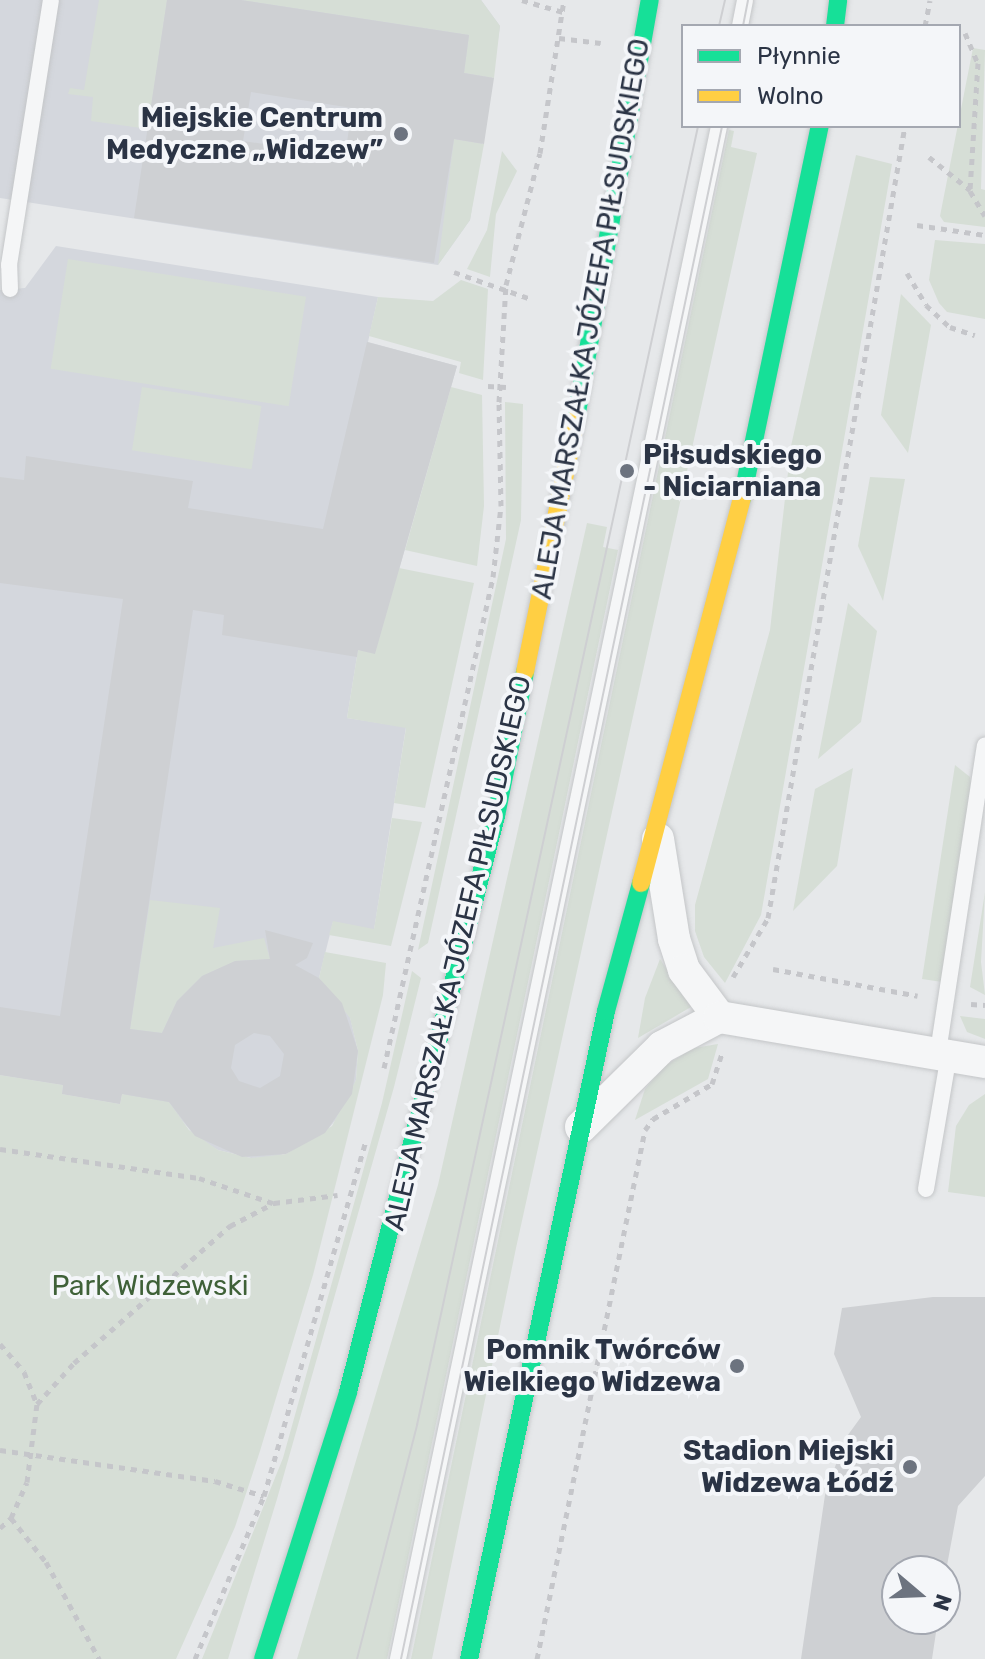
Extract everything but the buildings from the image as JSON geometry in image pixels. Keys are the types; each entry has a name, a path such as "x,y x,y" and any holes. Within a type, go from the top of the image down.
{"main road":[{"name":"ALEJA MARSZAŁKA JÓZEFA PIŁSUDSKIEGO","path":"263,1659 364,1334 496,816 587,365 650,0"},
{"path":"835,24 838,0"},
{"path":"469,1659 580,1128 620,954 657,834 726,575 820,128"}],"street":[{"path":"657,834 674,939 684,970 723,1018"},
{"path":"580,1128 662,1047 723,1018 985,1062"}],"lane":[{"path":"10,289 9,265 51,0"},
{"path":"740,24 745,0"},
{"path":"398,1659 719,128"},
{"path":"926,1189 944,1053 946,1003 985,746"}],"path":[{"path":"522,0 563,12"},
{"path":"383,1072 496,565 501,506 506,293 513,243 540,153 564,0"},
{"path":"925,24 930,0"},
{"path":"965,33 978,63 970,191"},
{"path":"559,38 582,40"},
{"path":"537,1659 645,1130 653,1119 718,1078 723,1018 733,977 768,918 905,128"},
{"path":"929,157 970,191 985,216"},
{"path":"917,225 985,235"},
{"path":"454,272 506,293 531,299"},
{"path":"907,273 926,305 950,327 975,335"},
{"path":"488,386 503,386"},
{"path":"773,969 946,1003"},
{"path":"195,1659 264,1496 368,1131"},
{"path":"0,1149 199,1178 274,1203"},
{"path":"37,1404 74,1363 230,1226 274,1203 338,1195"},
{"path":"0,1344 24,1372 37,1404 35,1455 11,1518 0,1528"},
{"path":"0,1450 215,1481 264,1496"},
{"path":"11,1518 46,1562 99,1659"}],"shaded area":[{"path":"0,0 481,0 500,26 470,220 438,265 0,198"},
{"path":"56,246 378,297 368,342 457,366 375,654 358,650 347,718 406,727 374,930 333,922 319,978 350,1017 358,1051 356,1080 346,1107 325,1133 277,1157 251,1158 218,1150 195,1136 172,1109 122,1094 120,1104 62,1094 63,1085 0,1075 0,290 25,288"}],"green space":[{"path":"99,0 167,0 148,129 91,121 93,97 68,94 70,88 84,90"},
{"path":"241,0 481,0 500,26 494,78 464,73 469,35"},
{"path":"973,48 985,50 981,189 985,190 985,227 944,222 940,216 957,128 961,128 961,109"},
{"path":"729,130 734,131 731,147 757,153 516,1248 432,1659 411,1659"},
{"path":"454,139 484,144 470,220 438,265"},
{"path":"502,151 517,171 496,214 490,277 467,269 487,230"},
{"path":"856,155 892,164 761,915 725,983 704,957 695,931 695,905 770,630 791,446"},
{"path":"935,240 985,244 985,319 947,312 939,303 929,280"},
{"path":"68,259 306,297 289,406 51,369"},
{"path":"461,280 488,289 483,380 459,373 461,362 369,336 378,297 433,301"},
{"path":"901,294 931,325 908,453 881,415"},
{"path":"142,387 262,406 251,469 132,450"},
{"path":"451,387 482,395 484,506 477,566 405,550"},
{"path":"505,402 523,404 521,520 428,943 418,950 506,539"},
{"path":"870,477 905,479 883,601 858,546"},
{"path":"587,523 607,527 603,547 618,550 387,1659 297,1659 438,1185"},
{"path":"399,568 474,583 425,808 394,803 406,728 347,718 358,650 375,653"},
{"path":"848,603 877,631 861,722 818,759"},
{"path":"955,765 970,777 971,789 942,982 922,979"},
{"path":"853,768 837,866 793,911 815,789"},
{"path":"392,818 422,822 391,946 329,935 333,921 374,929"},
{"path":"985,892 981,962 985,995 970,987"},
{"path":"150,900 220,908 213,948 264,938 270,959 236,961 202,976 177,1001 162,1033 130,1029"},
{"name":"Park Widzewski","path":"325,952 386,963 383,995 313,1275 260,1451 235,1527 176,1659 0,1659 0,1075 63,1085 62,1094 120,1104 122,1094 169,1102 189,1130 218,1150 251,1158 286,1154 332,1126 356,1080 358,1051 350,1018 319,978"},
{"path":"660,959 691,1007 638,1038 645,998"},
{"path":"412,971 421,978 394,1087 277,1499 228,1659 202,1659 283,1458 382,1103"},
{"path":"960,1016 985,1019 985,1039 967,1032"},
{"path":"718,1044 708,1079 635,1120 645,1089 666,1065 694,1048"},
{"path":"985,1094 985,1197 948,1192 956,1126 969,1105"}],"tram line":[{"path":"719,24 725,0"},
{"path":"743,24 748,0"},
{"path":"357,1659 417,1425 698,128"},
{"path":"401,1659 722,128"}],"traffic: fast":[{"path":"576,418 650,0"},
{"path":"835,24 838,0"},
{"path":"742,498 820,128"},
{"path":"263,1659 348,1392 496,816 525,672"},
{"path":"469,1659 606,1011 641,883"}],"traffic: slow":[{"path":"525,672 576,418"},
{"path":"641,883 742,498"}],"place":[{"name":"Miejskie Centrum Medyczne „Widzew”","path":"401,134"},
{"name":"Piłsudskiego - Niciarniana","path":"627,471"},
{"name":"Pomnik Twórców Wielkiego Widzewa","path":"737,1366"},
{"name":"Stadion Miejski Widzewa Łódź","path":"910,1467"}]}
